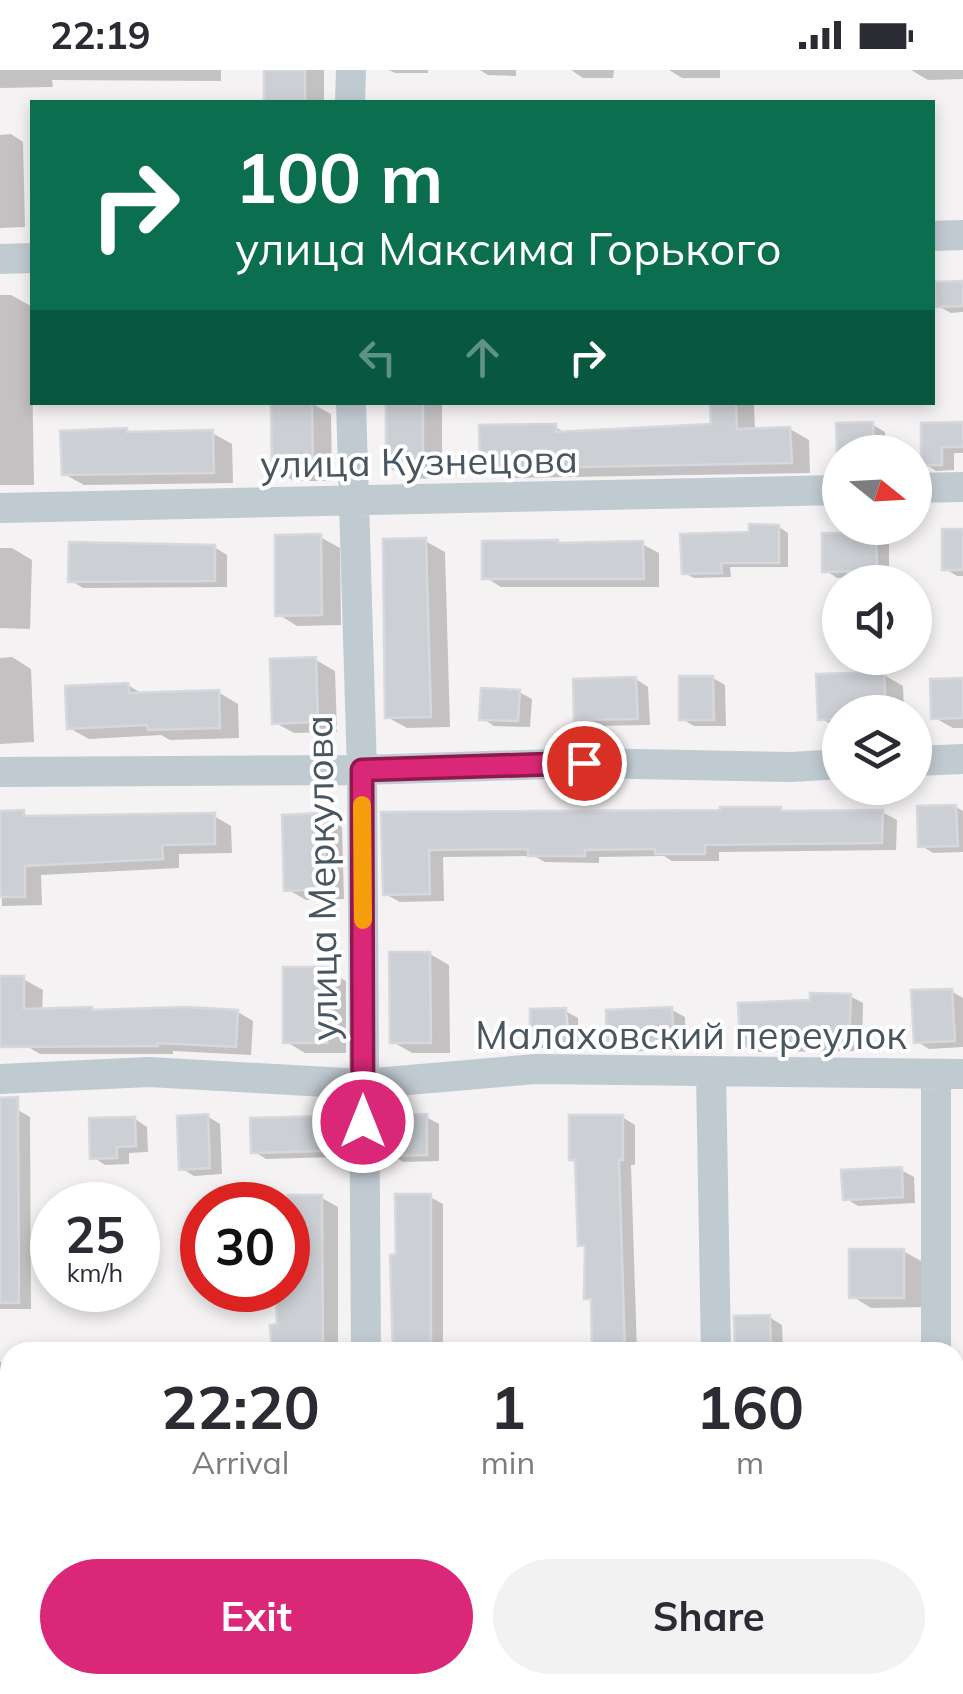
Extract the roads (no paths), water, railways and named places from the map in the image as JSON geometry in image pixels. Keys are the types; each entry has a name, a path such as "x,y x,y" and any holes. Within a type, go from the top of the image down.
{"street":[{"path":"350,100 351,70"},
{"path":"935,236 963,235"},
{"path":"0,259 30,258"},
{"name":"улица Меркулова","path":"351,405 362,770 366,1342"},
{"path":"932,488 963,487"},
{"name":"улица Кузнецова","path":"0,508 822,490"},
{"path":"932,760 963,759"},
{"path":"0,772 362,770 584,763 822,765"},
{"name":"Малаховский переулок","path":"0,1079 148,1072 363,1084 536,1069 949,1074"},
{"path":"710,1072 716,1342"},
{"path":"936,1342 949,1074"},
{"path":"0,1694 369,1694"}]}
